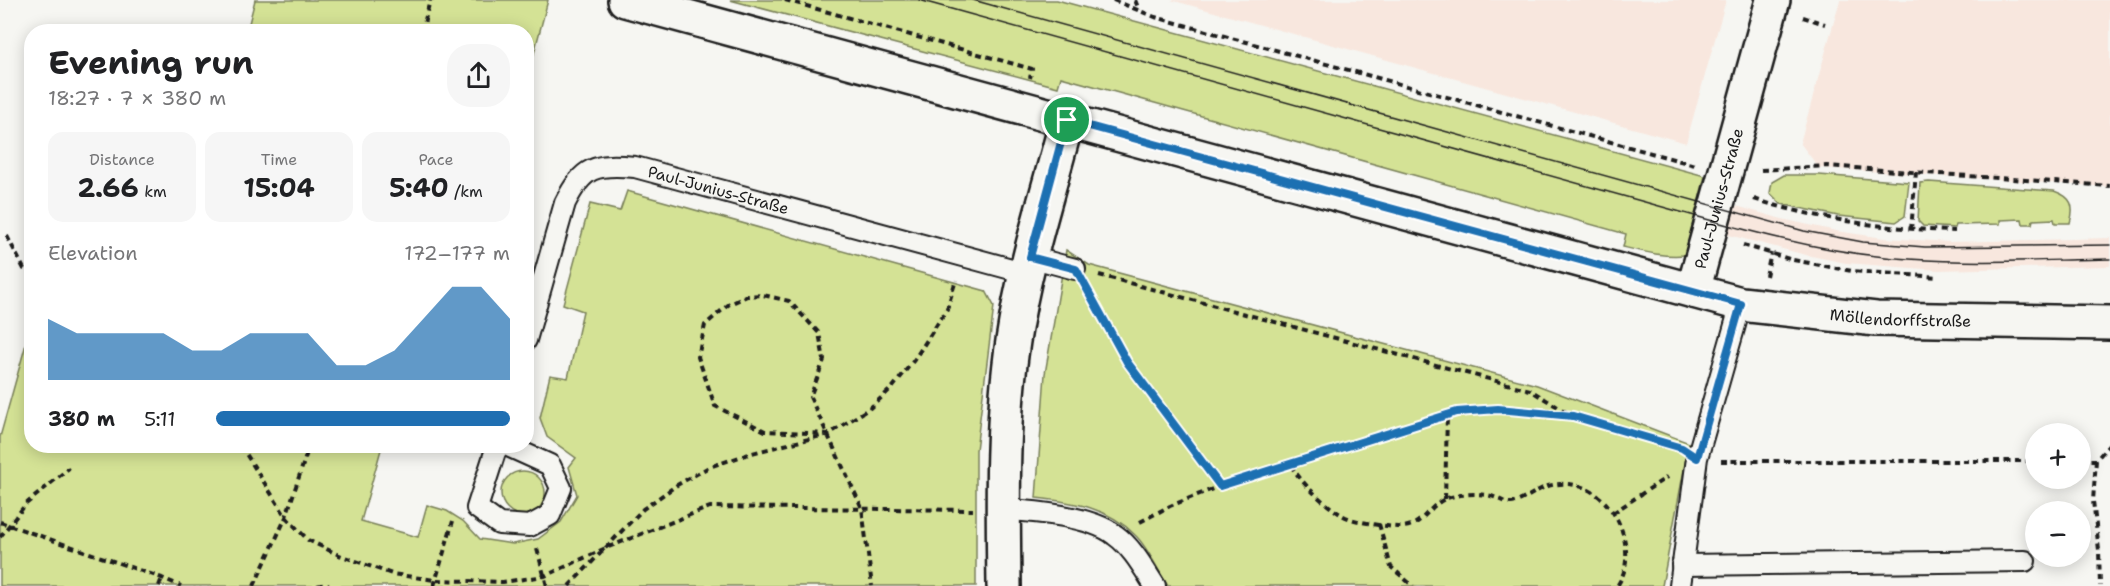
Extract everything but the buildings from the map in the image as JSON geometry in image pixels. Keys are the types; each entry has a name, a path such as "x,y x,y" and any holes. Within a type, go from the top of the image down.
{"street":[{"name":"Paul-Junius-Straße","path":"625,0 1693,291 1773,0"},
{"path":"1004,586 1003,462 1013,340 1028,265 1067,120"},
{"name":"Möllendorffstraße","path":"1693,291 1741,304 1876,319 2110,323"}],"lane":[{"name":"Paul-Junius-Straße","path":"534,312 565,203 575,182 594,168 613,165 635,167 1028,265 1076,269"},
{"path":"1680,586 1697,458 1741,304"},
{"path":"495,453 477,508 499,524 530,526 550,515 561,488 550,465 523,453"},
{"path":"1003,510 1029,511 1081,519 1115,534 1136,557 1155,586"},
{"path":"1682,565 2025,561"}],"path":[{"path":"424,24 430,0"},
{"path":"785,0 1032,69 1021,108"},
{"path":"1113,0 1155,17 1724,174 1827,166 2110,186"},
{"path":"1135,0 1139,11"},
{"path":"1911,230 1916,172"},
{"path":"1754,199 1840,221 1911,230 1955,231"},
{"path":"7,236 24,269"},
{"path":"1743,245 1793,260 1852,271 1938,277"},
{"path":"1076,269 1530,390 1573,416"},
{"path":"1076,269 1127,362 1220,486"},
{"path":"569,586 643,509 677,485 709,467 752,453 829,434 870,408 893,387 914,360 947,309 957,279"},
{"path":"829,434 765,431 715,406 698,357 705,324 728,305 747,296 763,295 789,301 819,333 824,360 810,397 829,434 862,508 872,586"},
{"path":"1115,534 1170,506 1220,486 1457,412 1498,409 1573,416 1682,448 1697,458 1711,461 2025,460"},
{"path":"1445,499 1447,415"},
{"path":"2100,586 2099,550 2093,501 2096,460 2110,444"},
{"path":"245,453 286,517 308,540 339,555 392,574 435,580 503,582 545,576 606,548 710,507 1003,510"},
{"path":"254,586 286,517 307,453"},
{"path":"2091,460 2096,460"},
{"path":"1291,465 1298,480 1343,516 1401,527 1418,523 1432,508 1445,499 1480,493 1505,503 1514,503 1548,486 1571,484 1583,486 1600,497 1620,524 1626,545 1627,563 1617,586"},
{"path":"0,537 26,504 69,468"},
{"path":"1613,513 1672,474"},
{"path":"434,586 456,513 474,516 477,508"},
{"path":"0,522 181,586"},
{"path":"1379,524 1391,567 1413,586"},
{"path":"545,576 547,586"},
{"path":"159,586 162,578"},
{"path":"435,580 439,586"},
{"path":"317,586 326,584 329,586"}],"shaded area":[{"path":"1171,0 1726,0 1686,143"},
{"path":"1840,0 2110,0 2110,187 1819,168 1800,143"},
{"path":"1729,204 1836,231 1884,238 1950,242 2110,238 2110,266 1938,270 1846,263 1721,233"}],"green space":[{"path":"255,0 548,0 534,53 534,24 249,24"},
{"path":"730,0 1057,0 1705,176 1685,255 1654,254 1623,247 1626,234 1061,77 1058,87"},
{"path":"1784,175 1819,175 1909,182 1905,216 1896,222 1838,216 1781,204 1770,193 1772,182"},
{"path":"1920,183 2054,191 2065,196 2071,203 2070,223 2055,223 2054,219 2033,220 2032,224 2023,224 2022,219 2000,220 2000,224 1956,225 1955,228 1923,226 1918,221"},
{"path":"627,191 986,291 994,306 976,450 976,586 0,586 0,437 24,351 24,453 380,453 361,521 418,537 427,505 447,511 463,521 480,539 513,544 538,539 561,522 577,495 569,467 576,458 547,437 540,418 550,375 568,378 583,311 563,304 590,204 620,211"},
{"path":"1066,250 1089,265 1537,385 1689,443 1662,586 1168,586 1140,540 1113,518 1076,504 1036,498 1045,374"},
{"path":"523,471 532,472 539,477 544,484 544,502 539,509 532,514 523,515 514,514 507,509 502,502 501,493 502,484 507,477 514,472"}],"tram line":[{"path":"919,0 1713,221 1810,245 1859,254 1934,260 2110,259"},
{"path":"973,0 1804,231 1863,242 1925,247 2110,245"}],"route":[{"path":"1067,120 1741,304 1697,458 1682,448 1573,416 1498,409 1457,412 1220,486 1127,362 1076,269 1030,257 1067,120"}]}
